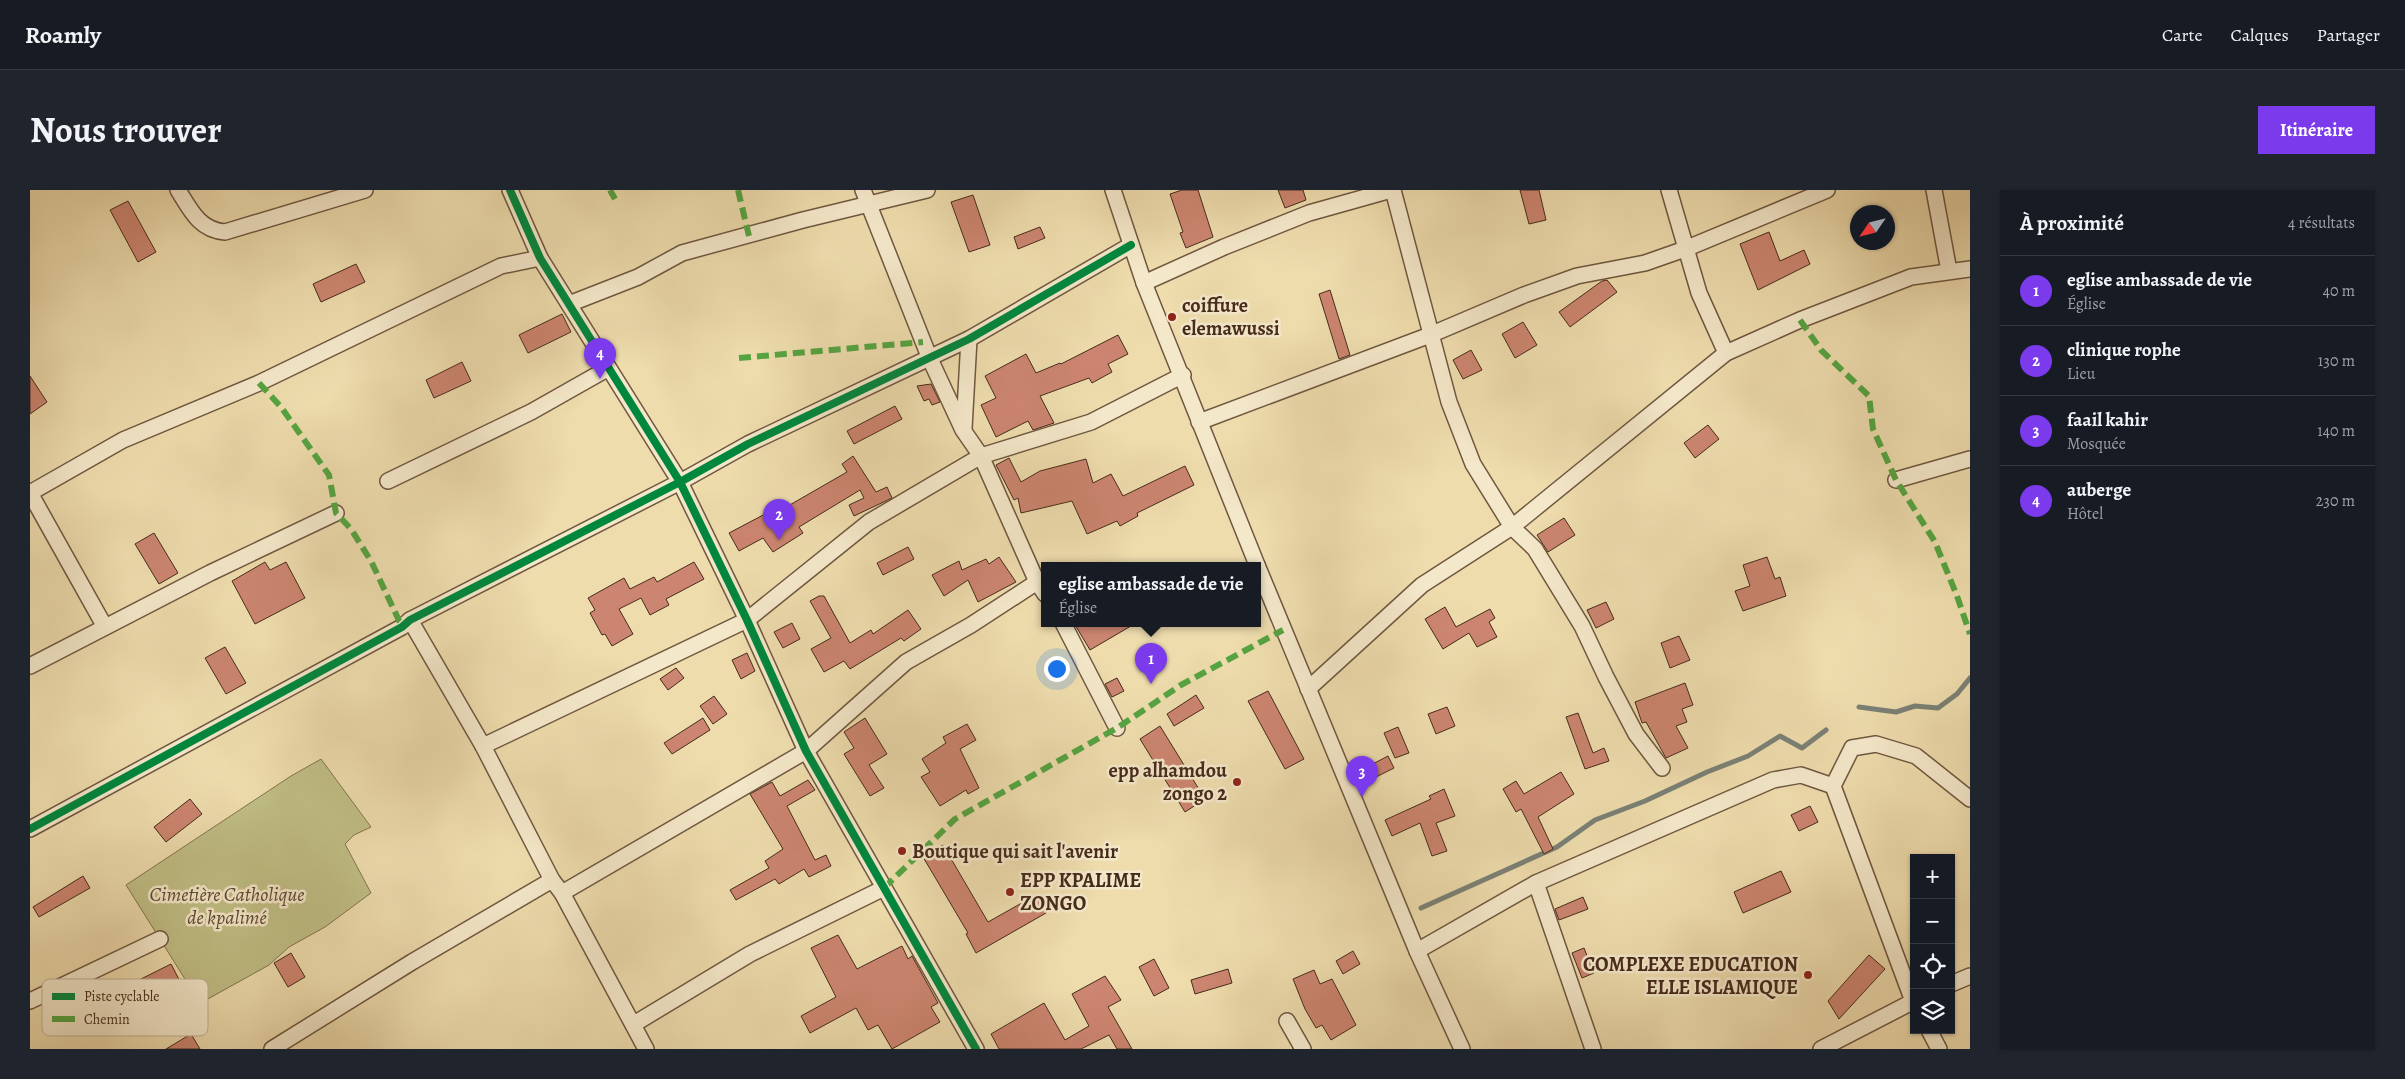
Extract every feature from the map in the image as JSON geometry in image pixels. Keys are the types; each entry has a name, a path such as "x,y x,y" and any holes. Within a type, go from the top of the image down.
{"street":[{"path":"178,190 197,220 206,227 225,232 365,190"},
{"path":"510,190 540,258 607,369 680,482 747,620 806,751 976,1049"},
{"path":"569,304 638,277 682,253 866,197 927,190"},
{"path":"1114,190 1130,245 1144,283 1183,376 1199,422 1256,562"},
{"path":"1144,283 1224,247 1309,213 1392,190 1430,335 1450,402 1473,464 1512,527 1536,549 1582,626 1636,734 1662,768"},
{"path":"1669,190 1699,294 1726,353"},
{"path":"1199,422 1430,335 1524,295 1577,276 1645,263 1685,249 1827,190"},
{"path":"1934,190 1949,271"},
{"path":"562,893 806,751 906,662 1041,588 981,456 963,430 930,359 866,197"},
{"path":"30,830 402,627 410,620 680,482 748,444 969,339 1130,245"},
{"path":"105,628 30,493 123,440 259,383 501,266 540,258"},
{"path":"1308,689 1422,585 1512,527 1726,353 1800,320 1911,277 1970,269"},
{"path":"963,430 969,339"},
{"path":"388,481 531,412 607,369"},
{"path":"483,746 747,620 869,522 981,456 1091,422 1183,376"},
{"path":"1896,480 1970,459"},
{"path":"30,666 210,573 336,514"},
{"path":"1261,575 1417,951 1462,1049"},
{"path":"410,620 483,746 552,880 562,893 646,1049"},
{"path":"1065,627 1118,728"},
{"path":"1910,994 1833,786 1852,748 1876,744 1916,756 1970,799"},
{"path":"1417,951 1536,884 1773,780 1801,775 1833,786"},
{"path":"272,1049 412,962 552,880"},
{"path":"1536,884 1593,1049"},
{"path":"634,1024 750,954 884,888"},
{"path":"76,979 160,939"},
{"path":"1955,982 1970,976"},
{"path":"30,1001 42,995"},
{"path":"1821,1049 1910,1004"},
{"path":"1287,1021 1303,1049"},
{"path":"1930,1034 1939,1049"}],"green space":[{"name":"Cimetière Catholique de kpalimé","path":"321,759 371,827 354,835 345,844 371,893 325,927 289,947 269,965 208,999 208,979 185,979 126,885 291,776"}],"building":[{"path":"1182,190 1198,190 1213,237 1186,248 1180,233 1183,232 1170,194"},
{"path":"1278,190 1303,190 1306,200 1285,208"},
{"path":"1520,190 1539,190 1546,220 1529,224"},
{"path":"973,195 990,245 969,252 951,202"},
{"path":"128,201 156,252 138,262 110,210"},
{"path":"1040,227 1045,238 1018,249 1014,237"},
{"path":"1769,232 1780,261 1804,250 1810,264 1758,290 1740,244"},
{"path":"356,264 365,282 321,302 313,284"},
{"path":"1607,280 1617,292 1570,327 1559,312 1602,281"},
{"path":"1330,290 1350,355 1339,359 1319,294"},
{"path":"562,314 571,332 528,353 519,335"},
{"path":"1523,322 1537,345 1515,358 1502,334"},
{"path":"1118,335 1128,354 1108,364 1112,372 1092,383 1089,378 1040,396 1054,423 1033,430 1028,421 996,437 981,405 996,398 985,376 1026,354 1036,373 1061,364"},
{"path":"1471,350 1482,370 1463,379 1453,360"},
{"path":"462,362 471,381 434,398 426,380"},
{"path":"30,376 47,402 30,414"},
{"path":"931,384 940,402 932,405 929,399 924,401 917,386"},
{"path":"895,406 902,419 854,444 847,431"},
{"path":"1708,425 1719,439 1695,458 1684,443"},
{"path":"853,456 876,492 887,487 892,498 854,516 849,505 864,498 860,490 799,527 803,533 773,552 763,538 739,551 729,533 786,503 788,506 847,472 842,464"},
{"path":"1009,458 1021,482 1040,471 1086,459 1093,483 1111,474 1123,496 1185,466 1194,485 1137,513 1138,516 1120,526 1117,521 1087,534 1072,501 1021,513 1018,498 1014,500 996,465"},
{"path":"1564,518 1575,535 1548,552 1537,535"},
{"path":"154,533 178,573 159,584 135,544"},
{"path":"908,547 914,559 883,575 877,563"},
{"path":"999,557 1016,582 978,602 968,580 944,596 932,575 959,561 962,570 986,559 989,564"},
{"path":"1767,557 1775,579 1780,577 1786,596 1743,611 1735,591 1750,586 1743,565"},
{"path":"265,562 270,570 286,562 305,598 255,624 232,581"},
{"path":"694,562 704,579 666,599 669,605 650,615 641,598 619,609 633,634 612,646 605,634 602,635 590,613 595,610 588,598 624,578 630,589 654,577 657,582"},
{"path":"819,596 824,596 850,643 871,630 873,634 908,610 921,629 904,641 901,638 850,669 844,661 824,672 811,649 831,638 810,601"},
{"path":"1606,602 1614,619 1596,628 1587,610"},
{"path":"1445,607 1456,627 1490,609 1495,618 1489,622 1497,637 1477,647 1469,633 1443,649 1425,619"},
{"path":"792,623 800,639 783,648 774,632"},
{"path":"1076,627 1129,627 1090,650"},
{"path":"1679,636 1690,660 1670,668 1661,643"},
{"path":"225,647 246,683 226,694 205,658"},
{"path":"747,653 755,671 741,679 732,660"},
{"path":"676,668 684,678 668,690 660,679"},
{"path":"1117,678 1124,691 1112,697 1105,684"},
{"path":"1685,683 1693,705 1682,709 1687,722 1676,726 1688,748 1666,758 1646,722 1642,723 1635,702"},
{"path":"1268,691 1304,759 1285,769 1248,701"},
{"path":"1196,695 1204,708 1174,726 1167,714"},
{"path":"714,696 727,714 713,724 700,706"},
{"path":"1447,707 1455,726 1436,734 1428,714"},
{"path":"1578,713 1593,753 1604,748 1609,761 1585,769 1566,717"},
{"path":"703,718 710,730 672,754 664,743"},
{"path":"865,718 887,754 869,765 884,788 870,796 844,754 854,748 844,732"},
{"path":"967,724 976,740 960,749 979,788 968,794 966,790 940,806 921,777 930,772 922,759 946,743 943,737"},
{"path":"1160,726 1205,799 1185,812 1140,739"},
{"path":"1398,727 1409,753 1395,758 1384,733"},
{"path":"1388,756 1394,768 1374,778 1367,767"},
{"path":"1561,772 1574,794 1538,817 1553,849 1544,854 1521,809 1516,812 1503,789 1516,781 1524,794"},
{"path":"808,780 815,790 787,806 815,860 826,855 831,866 809,877 804,869 779,884 775,879 736,900 730,890 769,868 765,861 783,849 750,794 772,782 780,796"},
{"path":"1444,789 1455,816 1436,823 1447,851 1432,856 1420,823 1392,836 1385,820 1431,799 1429,796"},
{"path":"190,799 202,814 166,842 154,827"},
{"path":"1810,806 1818,822 1799,831 1791,815"},
{"path":"943,845 988,922 1036,895 1046,913 976,953 966,934 968,933 923,857"},
{"path":"1781,871 1791,892 1743,913 1734,892"},
{"path":"83,876 90,888 39,917 33,907"},
{"path":"1583,897 1588,909 1559,920 1555,909"},
{"path":"838,935 857,969 902,946 908,959 912,956 938,1003 931,1007 940,1022 892,1049 878,1025 868,1030 856,1008 810,1033 801,1016 836,997 811,948"},
{"path":"1584,948 1594,973 1582,978 1572,953"},
{"path":"1353,951 1360,964 1343,974 1336,961"},
{"path":"291,953 305,977 288,987 274,963"},
{"path":"1869,955 1885,969 1839,1019 1828,1001"},
{"path":"1154,959 1169,988 1154,996 1139,967"},
{"path":"171,964 179,979 141,979"},
{"path":"1228,969 1232,983 1195,994 1191,980"},
{"path":"1314,970 1320,984 1332,979 1356,1025 1331,1040 1322,1025 1316,1028 1305,1009 1293,979"},
{"path":"1105,976 1121,1000 1108,1007 1132,1049 1117,1049 1109,1035 1081,1049 999,1049 991,1034 1044,1003 1065,1040 1089,1026 1072,994"},
{"path":"188,1036 192,1036 200,1049 166,1049"}],"waterway":[{"path":"1859,707 1896,712 1915,706 1938,708 1957,694 1970,678"},
{"path":"1421,908 1557,847 1595,820 1645,801 1707,772 1748,756 1780,736 1802,748 1826,730"}],"marked path":[{"path":"610,190 615,199"},
{"path":"738,190 749,236"},
{"path":"1800,320 1821,350 1869,396 1873,429 1896,480 1935,542 1970,634"},
{"path":"739,358 923,342"},
{"path":"259,383 281,407 329,475 336,513 351,529 371,561 402,627"},
{"path":"884,888 955,819 1117,728 1181,685 1283,630"}],"cycle path":[{"path":"510,190 540,258 680,482 747,620 806,751 976,1049"},
{"path":"30,829 402,627 410,620 680,482 748,444 969,339 1131,245"}],"place":[{"name":"coiffure elemawussi","path":"1172,317"},
{"name":"auberge","path":"600,379"},
{"name":"clinique rophe","path":"779,540"},
{"name":"eglise ambassade de vie","path":"1151,684"},
{"name":"epp alhamdou zongo 2","path":"1237,782"},
{"name":"faail kahir","path":"1362,797"},
{"name":"Boutique qui sait l'avenir","path":"902,851"},
{"name":"EPP KPALIME ZONGO","path":"1010,892"},
{"name":"COMPLEXE EDUCATION ELLE ISLAMIQUE","path":"1808,975"}]}
